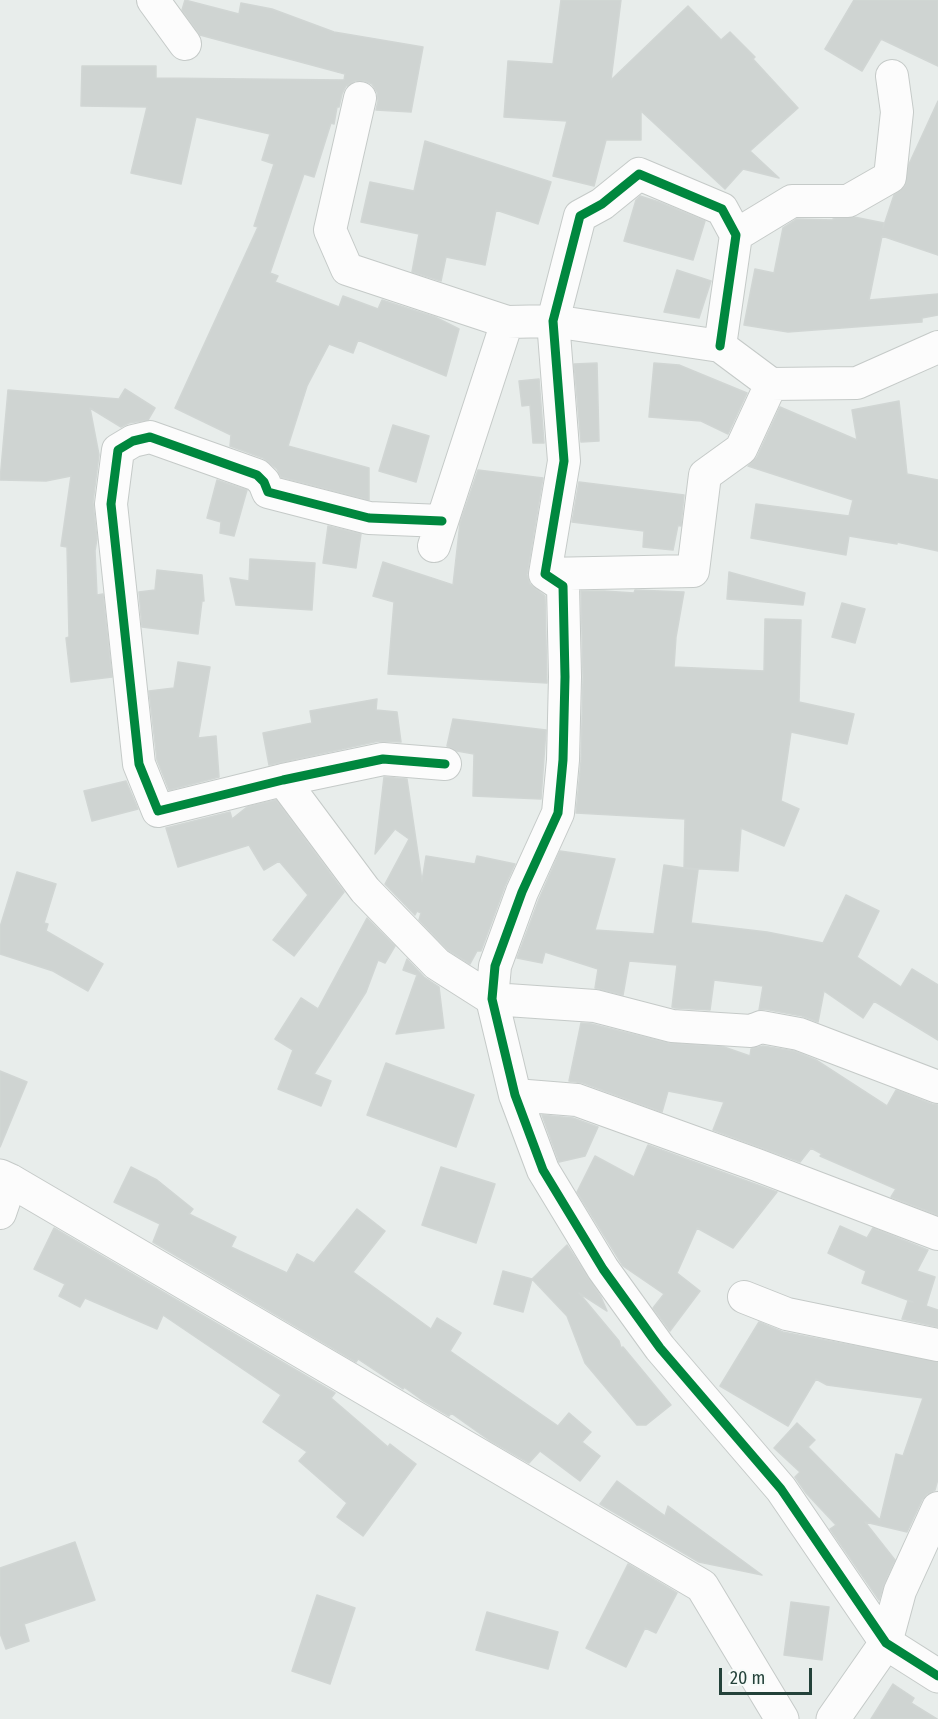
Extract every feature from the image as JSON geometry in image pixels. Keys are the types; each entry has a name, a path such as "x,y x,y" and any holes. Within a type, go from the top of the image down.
{"street":[{"path":"153,0 185,44"},
{"path":"736,235 792,201 848,201 890,177 897,112 892,76"},
{"path":"360,98 330,230 347,269 507,322 553,321 720,346 771,384 857,383 938,347"},
{"path":"545,574 564,461 553,321 580,216 602,204 639,174 722,209 736,235 720,346"},
{"path":"445,764 383,759 283,780 158,811 139,764 111,504 118,450 133,441 150,437 257,475 268,492 438,534 507,322"},
{"path":"545,574 693,571 705,475 741,449 771,384"},
{"path":"545,574 563,586 565,678 563,760 558,813 522,892 495,966 492,999 515,1095 543,1170 603,1269 660,1348 781,1489 886,1643 938,1676"},
{"path":"283,780 365,890 437,964 492,999 595,1006 672,1026 750,1031 761,1027 800,1034 938,1087"},
{"path":"515,1095 577,1100 938,1234"},
{"path":"0,1213 6,1179 702,1586 782,1719"},
{"path":"744,1297 787,1314 938,1345"},
{"path":"833,1719 886,1643 900,1591 938,1508"}],"building":[{"path":"185,0 239,14 241,3 272,9 334,32 423,47 411,112 376,110 377,92 372,84 365,81 355,81 346,86 339,107 337,107 334,124 331,123 314,177 304,174 270,273 278,276 275,282 339,307 343,296 378,309 382,300 435,317 459,329 446,376 358,340 353,353 329,344 307,386 288,446 369,468 369,500 281,477 277,469 263,458 230,446 231,435 175,408 258,227 254,226 274,164 262,160 270,134 196,117 181,184 131,173 147,107 81,106 82,66 156,66 156,78 344,80 345,74 200,35 182,10"},
{"path":"561,0 621,0 611,80 688,6 721,40 730,32 755,57 753,59 798,108 750,151 779,178 743,169 725,189 641,111 641,140 606,140 594,186 553,176 567,121 504,117 508,61 553,64"},
{"path":"854,0 938,0 938,66 881,39 862,71 825,49"},
{"path":"938,101 938,255 882,236 869,300 938,294 938,315 922,318 922,322 788,332 744,325 755,269 774,273 783,228 797,219 833,220 854,217 884,223 883,228 894,195 905,186 909,164"},
{"path":"425,141 551,182 538,224 496,210 485,265 446,257 441,281 412,272 419,234 361,222 370,182 414,191"},
{"path":"640,196 705,221 693,260 624,241 636,200"},
{"path":"677,270 711,281 699,318 664,312"},
{"path":"597,363 599,441 581,442 574,364"},
{"path":"654,363 679,365 747,393 728,434 701,421 649,417"},
{"path":"539,379 544,443 533,443 530,405 522,406 519,381"},
{"path":"125,389 155,408 148,420 129,423 121,427 90,408 99,455 93,502 97,539 95,551 97,595 103,594 112,677 71,682 66,638 69,637 67,547 61,546 71,476 46,481 0,480 8,390 119,399"},
{"path":"899,401 907,474 938,480 938,551 897,542 897,544 849,536 846,555 751,538 756,504 849,516 853,500 748,466 757,457 780,407 857,440 852,410"},
{"path":"393,425 429,436 416,482 379,471"},
{"path":"478,470 543,478 527,575 530,584 545,596 547,683 388,674 394,602 373,596 383,562 453,585 460,523"},
{"path":"217,480 247,490 234,536 220,533 221,522 207,518"},
{"path":"579,482 684,495 681,526 678,525 673,550 643,547 644,531 572,522"},
{"path":"328,526 361,534 356,568 323,563"},
{"path":"250,559 315,563 312,610 236,605 230,578 249,581"},
{"path":"157,570 202,575 204,601 202,601 198,634 142,627 139,592 155,590"},
{"path":"729,572 805,593 803,605 727,599"},
{"path":"635,590 684,592 676,637 674,667 764,671 765,619 801,620 799,702 854,714 847,744 791,732 781,801 799,809 784,846 741,828 738,871 684,868 685,819 576,813 581,761 583,677 581,591 634,593"},
{"path":"842,603 865,609 855,643 832,637"},
{"path":"178,662 210,667 198,738 216,736 219,777 169,790 157,760 149,691 174,688"},
{"path":"377,699 376,710 397,712 401,742 379,741 269,765 263,733 312,723 310,711"},
{"path":"453,719 546,730 541,799 473,796 474,754 457,751 447,746"},
{"path":"384,777 407,779 422,881 426,856 475,864 477,856 515,864 481,951 477,951 470,964 448,950 419,920 421,913 417,911 415,915 385,884 409,839 395,829 375,854"},
{"path":"126,781 138,809 92,821 84,791"},
{"path":"276,800 344,892 294,956 273,940 308,895 279,861 264,870 249,845 178,867 166,828 230,812 232,819 247,807"},
{"path":"560,851 615,859 595,930 654,934 664,865 698,870 691,923 767,932 823,943 846,895 879,911 857,957 901,987 912,969 938,985 938,1040 874,1001 863,1018 824,991 818,1022 802,1016 759,1010 763,986 714,980 710,1010 675,1008 672,1007 677,965 629,961 623,995 595,988 598,969 545,952 542,963 517,958"},
{"path":"17,872 56,884 44,923 48,924 46,931 103,964 88,991 53,971 0,954 0,927"},
{"path":"367,918 395,946 385,963 378,960 366,992 314,1074 331,1081 321,1106 278,1089 293,1050 275,1039 301,998 318,1009"},
{"path":"407,959 424,977 439,987 444,1028 396,1034 417,975 403,970"},
{"path":"581,1023 668,1043 724,1047 750,1056 751,1049 763,1046 794,1051 816,1060 887,1106 896,1090 938,1105 938,1215 891,1197 896,1189 820,1156 822,1154 811,1148 800,1162 713,1130 724,1102 668,1091 662,1112 583,1083 569,1081"},
{"path":"386,1063 474,1095 456,1147 367,1115"},
{"path":"0,1071 27,1082 0,1147"},
{"path":"542,1115 573,1118 598,1127 585,1156 559,1162"},
{"path":"648,1145 777,1192 733,1248 697,1228 677,1273 700,1291 670,1331 653,1308 664,1294 623,1266 577,1192 595,1156 634,1177"},
{"path":"131,1167 157,1180 193,1209 189,1214 236,1237 231,1247 287,1273 297,1254 314,1263 357,1209 385,1231 353,1272 431,1329 437,1318 461,1333 450,1351 558,1426 569,1413 591,1432 582,1442 600,1456 580,1481 540,1451 529,1463 489,1440 451,1413 449,1416 358,1359 356,1362 153,1242 160,1224 114,1202"},
{"path":"441,1167 495,1184 476,1243 422,1225"},
{"path":"840,1226 867,1238 873,1228 928,1250 917,1271 935,1277 926,1306 938,1310 938,1327 902,1319 908,1301 913,1302 862,1283 866,1271 828,1253"},
{"path":"54,1228 335,1393 331,1398 388,1447 390,1444 416,1464 363,1536 337,1517 347,1503 299,1461 307,1452 263,1422 281,1395 163,1315 157,1329 85,1298 80,1307 59,1296 65,1284 34,1269"},
{"path":"567,1245 601,1297 607,1311 579,1293 619,1341 621,1348 623,1347 671,1405 646,1425 637,1425 585,1363 567,1316 532,1279"},
{"path":"503,1271 532,1279 523,1312 494,1304"},
{"path":"759,1322 783,1332 938,1362 938,1479 935,1490 922,1500 907,1532 865,1522 895,1560 879,1600 830,1529 836,1525 806,1493 795,1477 800,1472 774,1448 797,1423 815,1440 808,1447 880,1520 896,1454 903,1456 923,1398 827,1385 816,1379 788,1426 720,1386"},
{"path":"617,1481 665,1516 668,1506 762,1575 699,1562 600,1504"},
{"path":"75,1542 95,1600 24,1624 29,1641 6,1649 0,1633 0,1568"},
{"path":"628,1564 677,1593 656,1633 645,1628 626,1667 586,1648"},
{"path":"317,1595 355,1608 330,1684 292,1671"},
{"path":"791,1602 829,1607 822,1660 784,1655"},
{"path":"487,1612 558,1632 548,1669 476,1650"},
{"path":"893,1684 914,1698 911,1703 937,1719 871,1719"}],"cycle path":[{"path":"720,346 736,235 722,209 639,174 602,204 580,216 553,321 564,461 545,574 563,586 565,677 563,760 558,813 522,892 495,966 492,999 515,1095 543,1170 603,1269 660,1348 781,1489 886,1643 938,1676"},
{"path":"442,521 369,518 268,492 264,482 257,475 150,437 133,441 118,450 111,504 139,764 158,811 283,780 383,759 445,764"}]}
